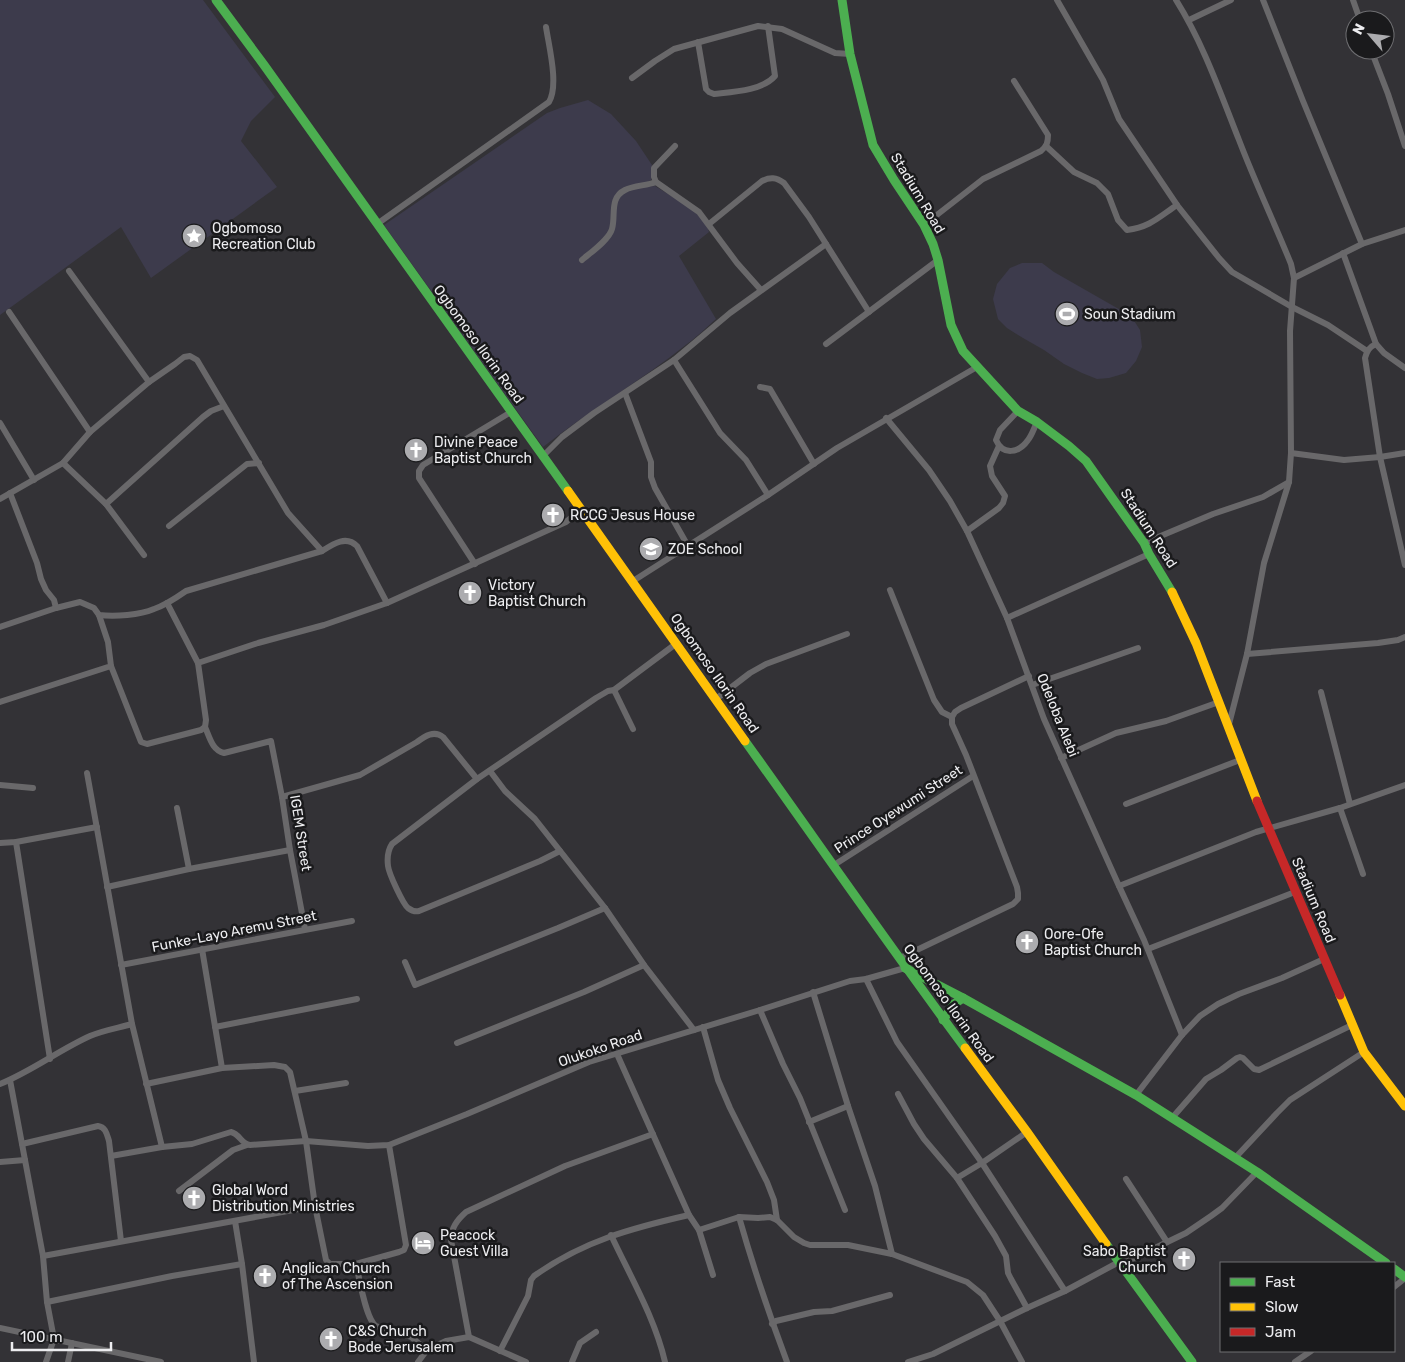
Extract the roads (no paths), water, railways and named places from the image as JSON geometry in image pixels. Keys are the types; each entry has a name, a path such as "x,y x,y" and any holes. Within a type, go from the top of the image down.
{"main road":[{"name":"Ogbomoso Ilorin Road","path":"216,0 633,580 900,958 905,968 1027,1132 1192,1362"},
{"name":"Stadium Road","path":"842,0 850,54 873,145 924,225 933,244 951,325 964,352 1018,411 1038,422 1086,461 1144,543 1171,588 1219,702 1240,760 1269,830 1364,1052 1405,1106"},
{"path":"905,968 963,998 1136,1095 1257,1172 1385,1262"},
{"path":"943,1020 954,1004 963,998"}],"street":[{"path":"1057,0 1104,80 1119,119 1178,205 1219,258 1232,272 1292,307 1328,325 1367,352"},
{"path":"1176,0 1189,20 1215,78 1291,264 1294,278 1290,331 1291,453 1289,482 1264,563 1247,654 1228,729"},
{"path":"1189,20 1231,0"},
{"path":"1264,0 1362,244"},
{"path":"632,78 674,49 758,26 782,29 834,53 850,54"},
{"path":"698,42 706,89 714,94 745,90 771,81 775,76 768,26"},
{"path":"377,224 549,102 554,83 546,27"},
{"path":"1375,60 1405,146"},
{"path":"924,225 983,179 1042,151 1046,146 1048,135 1014,81"},
{"path":"675,146 654,168 656,182 699,212 737,263 761,290"},
{"path":"1046,146 1074,172 1097,184 1108,194 1118,220 1127,230 1137,229 1154,222 1178,205"},
{"path":"709,224 762,181 775,178 784,183 808,216 870,312"},
{"path":"582,260 604,241 612,230 613,208 618,195 625,189 656,182"},
{"path":"1294,278 1362,244 1405,230"},
{"path":"543,456 562,438 594,413 674,360 730,313 826,244"},
{"path":"1343,253 1376,344 1384,354 1405,368"},
{"path":"826,344 938,260"},
{"path":"69,271 149,382"},
{"path":"9,312 90,432"},
{"path":"1376,344 1371,346 1365,358 1380,458 1405,565"},
{"path":"0,499 63,463 90,432 149,382 184,357 190,356 196,360 288,513 322,551"},
{"path":"674,360 720,433 746,460 768,495"},
{"path":"633,580 768,495 837,448 977,367"},
{"path":"760,386 770,389 814,464"},
{"path":"625,393 651,462 651,477 655,488 688,546"},
{"path":"106,504 202,417 224,406"},
{"path":"1018,411 1000,430 996,440 999,446 1007,451 1016,450 1027,442 1038,422"},
{"path":"475,564 420,478 419,471 423,465 511,412"},
{"name":"Odeloba Alebi","path":"886,418 929,470 967,531 1007,618 1044,719 1148,949 1182,1035"},
{"path":"0,423 34,480"},
{"path":"967,531 1003,503 1005,496 992,476 990,466 999,446"},
{"path":"1291,453 1344,460 1380,458 1405,453"},
{"path":"63,463 106,504 144,555"},
{"path":"169,526 247,464 258,463"},
{"path":"1144,543 1213,514 1263,497 1289,482"},
{"path":"10,494 37,563 41,579 46,590 54,600 56,608"},
{"path":"198,663 258,642 324,625 387,603 566,522 581,509"},
{"path":"99,615 118,616 154,610 186,591 322,551 337,542 353,542 357,546 387,603"},
{"path":"1007,618 1149,554"},
{"path":"890,590 934,700 942,712 952,717 961,708 1029,676"},
{"path":"0,627 80,602 94,608 99,615 108,642 111,666 141,742 147,744 201,730 205,727 206,720 198,663 167,603"},
{"path":"716,699 761,667 847,634"},
{"path":"1247,654 1378,643 1405,637"},
{"path":"560,851 540,861 414,912 407,908 389,872 388,860 392,844 477,779 596,698 608,691 614,690 677,643"},
{"path":"1032,685 1138,648"},
{"path":"0,702 111,666"},
{"path":"614,690 633,728"},
{"path":"1321,692 1350,804"},
{"path":"1061,758 1116,734 1174,719 1219,702"},
{"name":"Prince Oyewumi Street","path":"834,864 973,776 952,724 952,717"},
{"name":"IGEM Street","path":"205,727 214,746 218,751 224,753 271,742 306,929"},
{"path":"282,797 360,775 425,736 434,733 443,737 477,779"},
{"path":"1126,804 1240,760"},
{"path":"490,771 505,791 535,819 605,908 644,966 694,1030"},
{"path":"87,773 132,1024 162,1147"},
{"path":"900,958 1013,904 1018,899 1017,887 973,776"},
{"path":"0,785 33,788"},
{"path":"1119,886 1256,832 1269,830 1404,788"},
{"path":"177,808 189,869"},
{"path":"1340,808 1362,874"},
{"path":"0,843 97,828"},
{"path":"16,842 50,1059"},
{"path":"107,887 290,850"},
{"path":"1148,949 1296,892"},
{"path":"405,962 415,985 605,908"},
{"name":"Funke-Layo Aremu Street","path":"122,965 352,921"},
{"path":"202,949 222,1068"},
{"path":"1136,1095 1182,1035 1200,1016 1218,1004 1239,994 1282,978 1324,959"},
{"path":"456,1043 644,966"},
{"name":"Olukoko Road","path":"247,1145 306,1141 368,1146 389,1145 589,1062 813,992 905,968"},
{"path":"866,979 897,1042 982,1163 1065,1291"},
{"path":"813,992 875,1186 892,1254"},
{"path":"215,1027 358,999"},
{"path":"760,1010 800,1098 844,1210"},
{"path":"0,1084 50,1059 88,1037 132,1024"},
{"path":"1172,1118 1206,1079 1237,1058 1243,1058 1254,1070 1260,1070 1352,1025"},
{"path":"703,1027 718,1080 730,1108 768,1182 774,1200 777,1220"},
{"path":"1235,1158 1290,1100 1364,1052"},
{"path":"617,1054 652,1134 698,1230 713,1275"},
{"path":"146,1084 222,1068 274,1065 285,1067 290,1072 295,1091 306,1141 326,1260 330,1264 356,1264 403,1251 406,1245 389,1145"},
{"path":"10,1080 43,1256 47,1302 54,1339 46,1362"},
{"path":"295,1091 346,1083"},
{"path":"898,1094 914,1124 924,1139 957,1178 1006,1256 1008,1273 1026,1308"},
{"path":"809,1122 848,1106"},
{"path":"22,1144 98,1126 102,1127 109,1142 121,1241"},
{"path":"111,1156 192,1144 231,1132 235,1133 247,1145"},
{"path":"957,1178 1027,1132"},
{"path":"469,1338 451,1240 454,1225 459,1218 466,1212 565,1166 652,1134"},
{"path":"179,1191 232,1150 247,1145"},
{"path":"0,1162 25,1160"},
{"path":"908,1362 932,1354 1065,1291 1119,1262 1128,1261 1186,1233 1222,1208 1257,1172"},
{"path":"1126,1179 1167,1242"},
{"path":"43,1256 316,1206"},
{"path":"500,1351 528,1296 534,1276 588,1244 642,1225 689,1214"},
{"path":"739,1217 772,1324 787,1362"},
{"path":"698,1230 739,1217 770,1217 777,1220 794,1237 804,1243 848,1246 892,1254 967,1282 983,1295 1000,1321 1022,1362"},
{"path":"235,1221 254,1362"},
{"path":"611,1235 653,1325 665,1362"},
{"path":"47,1302 172,1276 242,1264"},
{"path":"356,1264 372,1324 410,1337 427,1350"},
{"path":"1395,1286 1405,1277"},
{"path":"772,1324 776,1321 814,1312 832,1311 890,1295"},
{"path":"0,1328 160,1362"},
{"path":"572,1362 580,1343 596,1332"},
{"path":"418,1362 427,1350 446,1341 469,1338 526,1362"},
{"path":"68,1362 72,1343"},
{"path":"1295,1362 1310,1352"},
{"path":"927,1362 932,1354"}],"place":[{"name":"Ogbomoso Recreation Club","path":"194,236"},
{"name":"Soun Stadium","path":"1067,314"},
{"name":"Divine Peace Baptist Church","path":"416,450"},
{"name":"RCCG Jesus House","path":"553,515"},
{"name":"ZOE School","path":"651,549"},
{"name":"Victory Baptist Church","path":"470,593"},
{"name":"Oore-Ofe Baptist Church","path":"1027,942"},
{"name":"Global Word Distribution Ministries","path":"194,1198"},
{"name":"Peacock Guest Villa","path":"423,1243"},
{"name":"Sabo Baptist Church","path":"1184,1259"},
{"name":"Anglican Church of The Ascension","path":"265,1276"},
{"name":"C&S Church Bode Jerusalem","path":"331,1339"}]}
